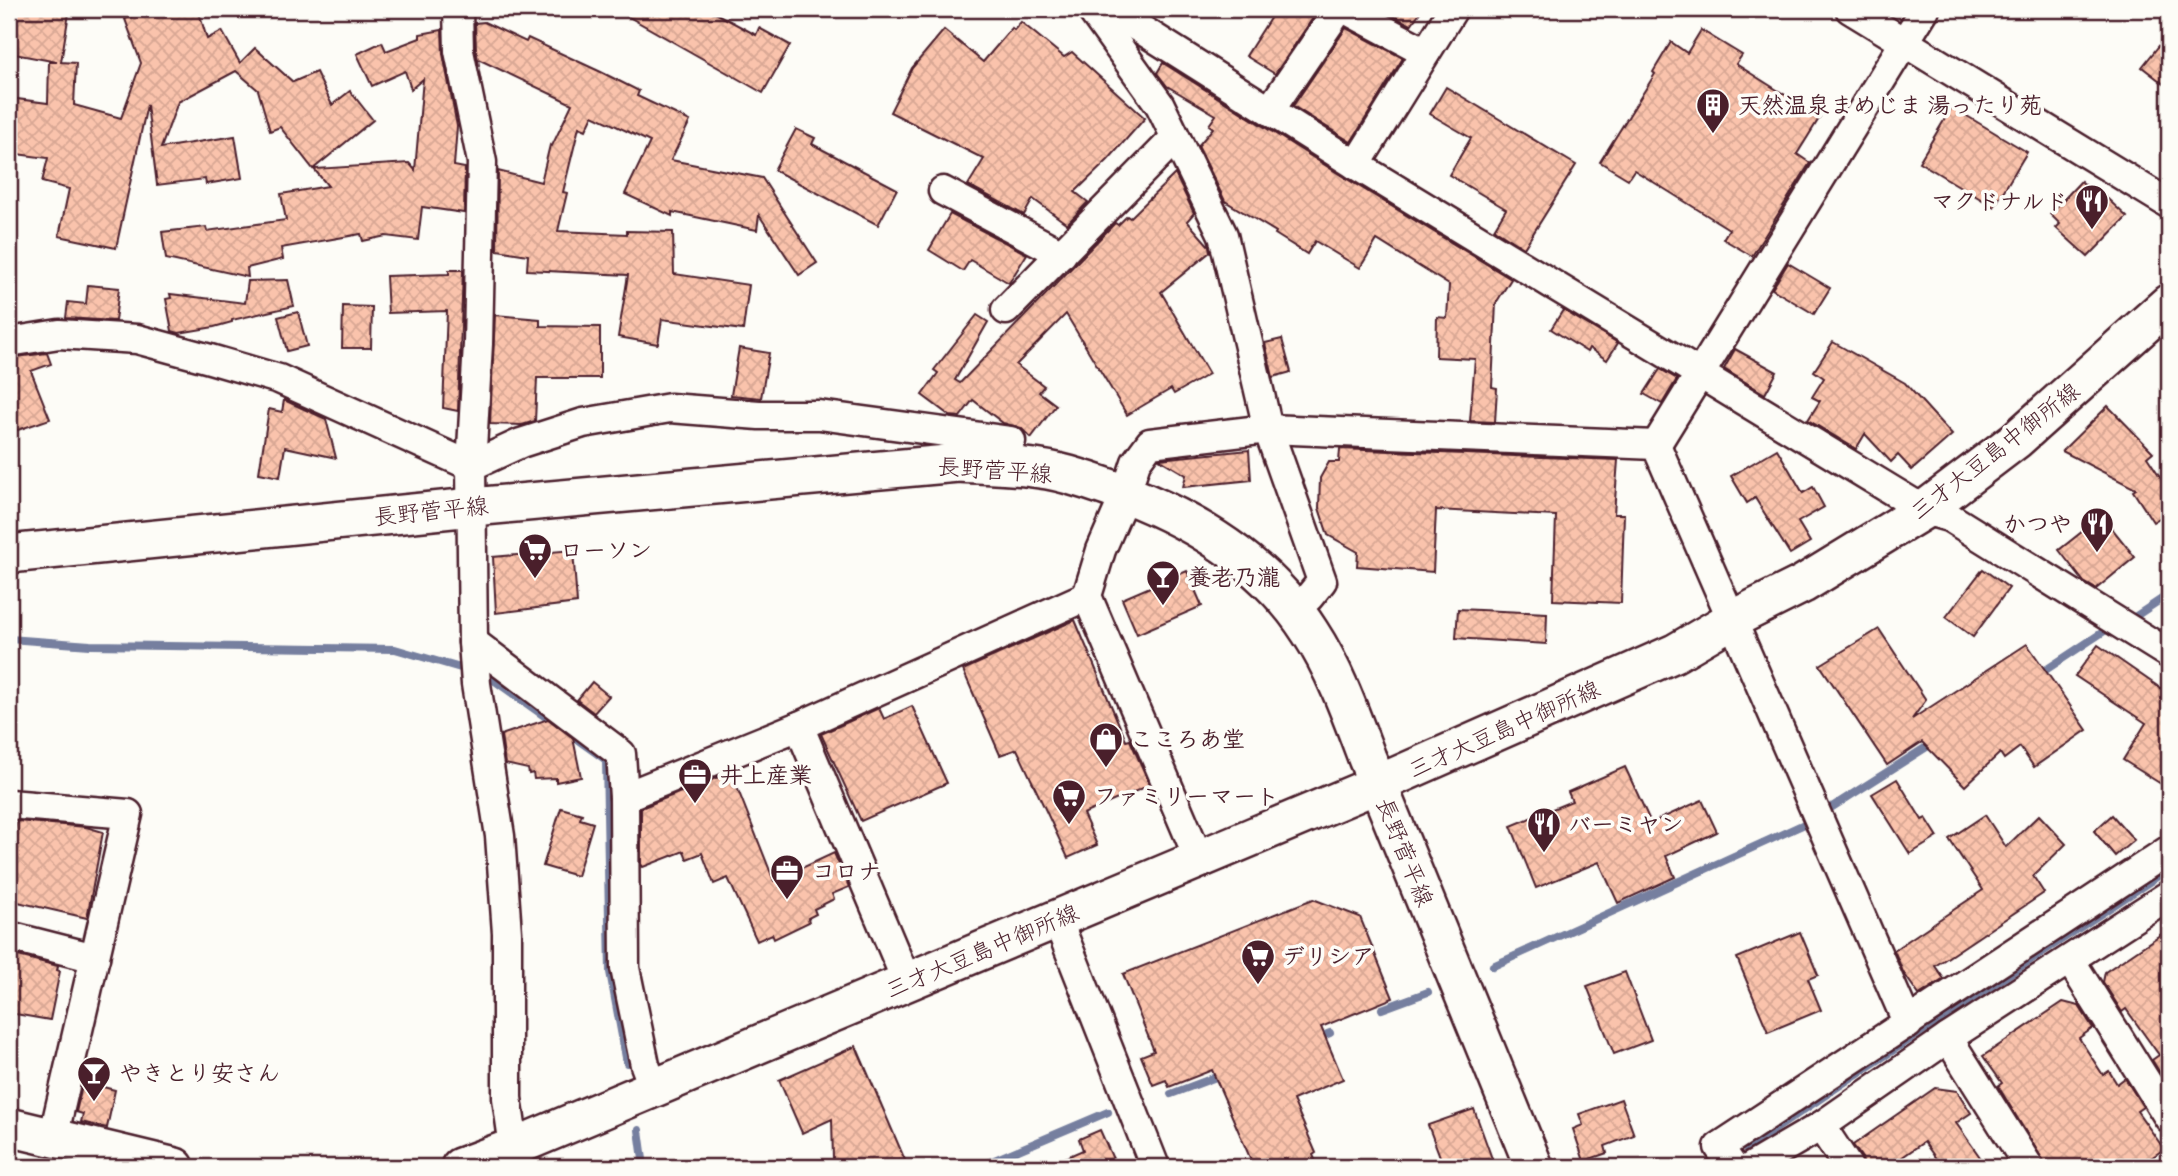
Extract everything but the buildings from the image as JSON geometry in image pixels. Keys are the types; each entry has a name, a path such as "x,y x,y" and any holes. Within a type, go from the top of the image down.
{"main road":[{"name":"三才大豆島中御所線","path":"460,1167 514,1157 654,1089 1378,784 1675,653 1733,619 1803,584 1924,510 2016,440 2169,303"},
{"name":"長野菅平線","path":"9,554 472,507 958,463 1016,467 1067,475 1125,495 1159,509 1233,549 1273,584 1310,632 1347,704 1534,1167"},
{"path":"9,1127 175,1167"}],"street":[{"path":"458,9 459,51 482,162 478,344 471,467 474,649 476,684 500,836 507,933 507,1098 514,1157"},
{"path":"1091,9 1160,105 1223,235 1268,429 1322,581 1309,597 1293,609"},
{"path":"1109,9 1356,165 1924,510 1949,517 2169,654"},
{"path":"1270,110 1339,9"},
{"path":"1345,9 1426,52"},
{"path":"1356,165 1453,9"},
{"path":"1850,9 2169,204"},
{"path":"1656,445 1925,9"},
{"path":"1006,310 1175,138"},
{"path":"943,191 1062,254"},
{"path":"9,342 58,334 137,339 279,379 471,467"},
{"path":"471,467 521,443 583,424 670,408 759,415 819,415 1012,441"},
{"path":"1199,859 1087,596 1101,550 1136,462 1150,443 1268,429 1656,445"},
{"path":"1656,445 1908,1024"},
{"path":"624,797 800,726 1087,596"},
{"path":"474,649 621,754 624,797 625,968 645,1065 654,1089"},
{"path":"800,726 907,982"},
{"path":"9,804 128,814 52,1138"},
{"path":"1733,1167 1719,1147 2169,850"},
{"path":"1751,1167 1821,1126 1948,1038 2169,895"},
{"path":"1057,919 1155,1167"},
{"path":"9,936 94,958"},
{"path":"2070,960 2169,1118"},
{"path":"1948,1038 2029,1167"},
{"path":"1821,1126 1848,1167"}],"waterway":[{"path":"2133,618 2169,594"},
{"path":"2038,675 2106,630"},
{"path":"9,639 90,645 395,649 488,676 606,760 610,972 627,1063"},
{"path":"1829,809 1936,741"},
{"path":"1493,966 1811,821"},
{"path":"1746,1149 2169,869"},
{"path":"1382,1009 1428,992"},
{"path":"1315,1039 1330,1033"},
{"path":"1171,1094 1224,1074"},
{"path":"978,1167 1108,1112"},
{"path":"639,1130 644,1167"}],"place":[{"name":"天然温泉まめじま 湯ったり苑","path":"1713,135"},
{"name":"マクドナルド","path":"2092,231"},
{"name":"かつや","path":"2097,554"},
{"name":"ローソン","path":"535,580"},
{"name":"養老乃瀧","path":"1163,607"},
{"name":"こころあ堂","path":"1106,769"},
{"name":"井上産業","path":"695,805"},
{"name":"ファミリーマート","path":"1069,826"},
{"name":"バーミヤン","path":"1544,854"},
{"name":"コロナ","path":"787,901"},
{"name":"デリシア","path":"1258,986"},
{"name":"やきとり安さん","path":"94,1103"}]}
